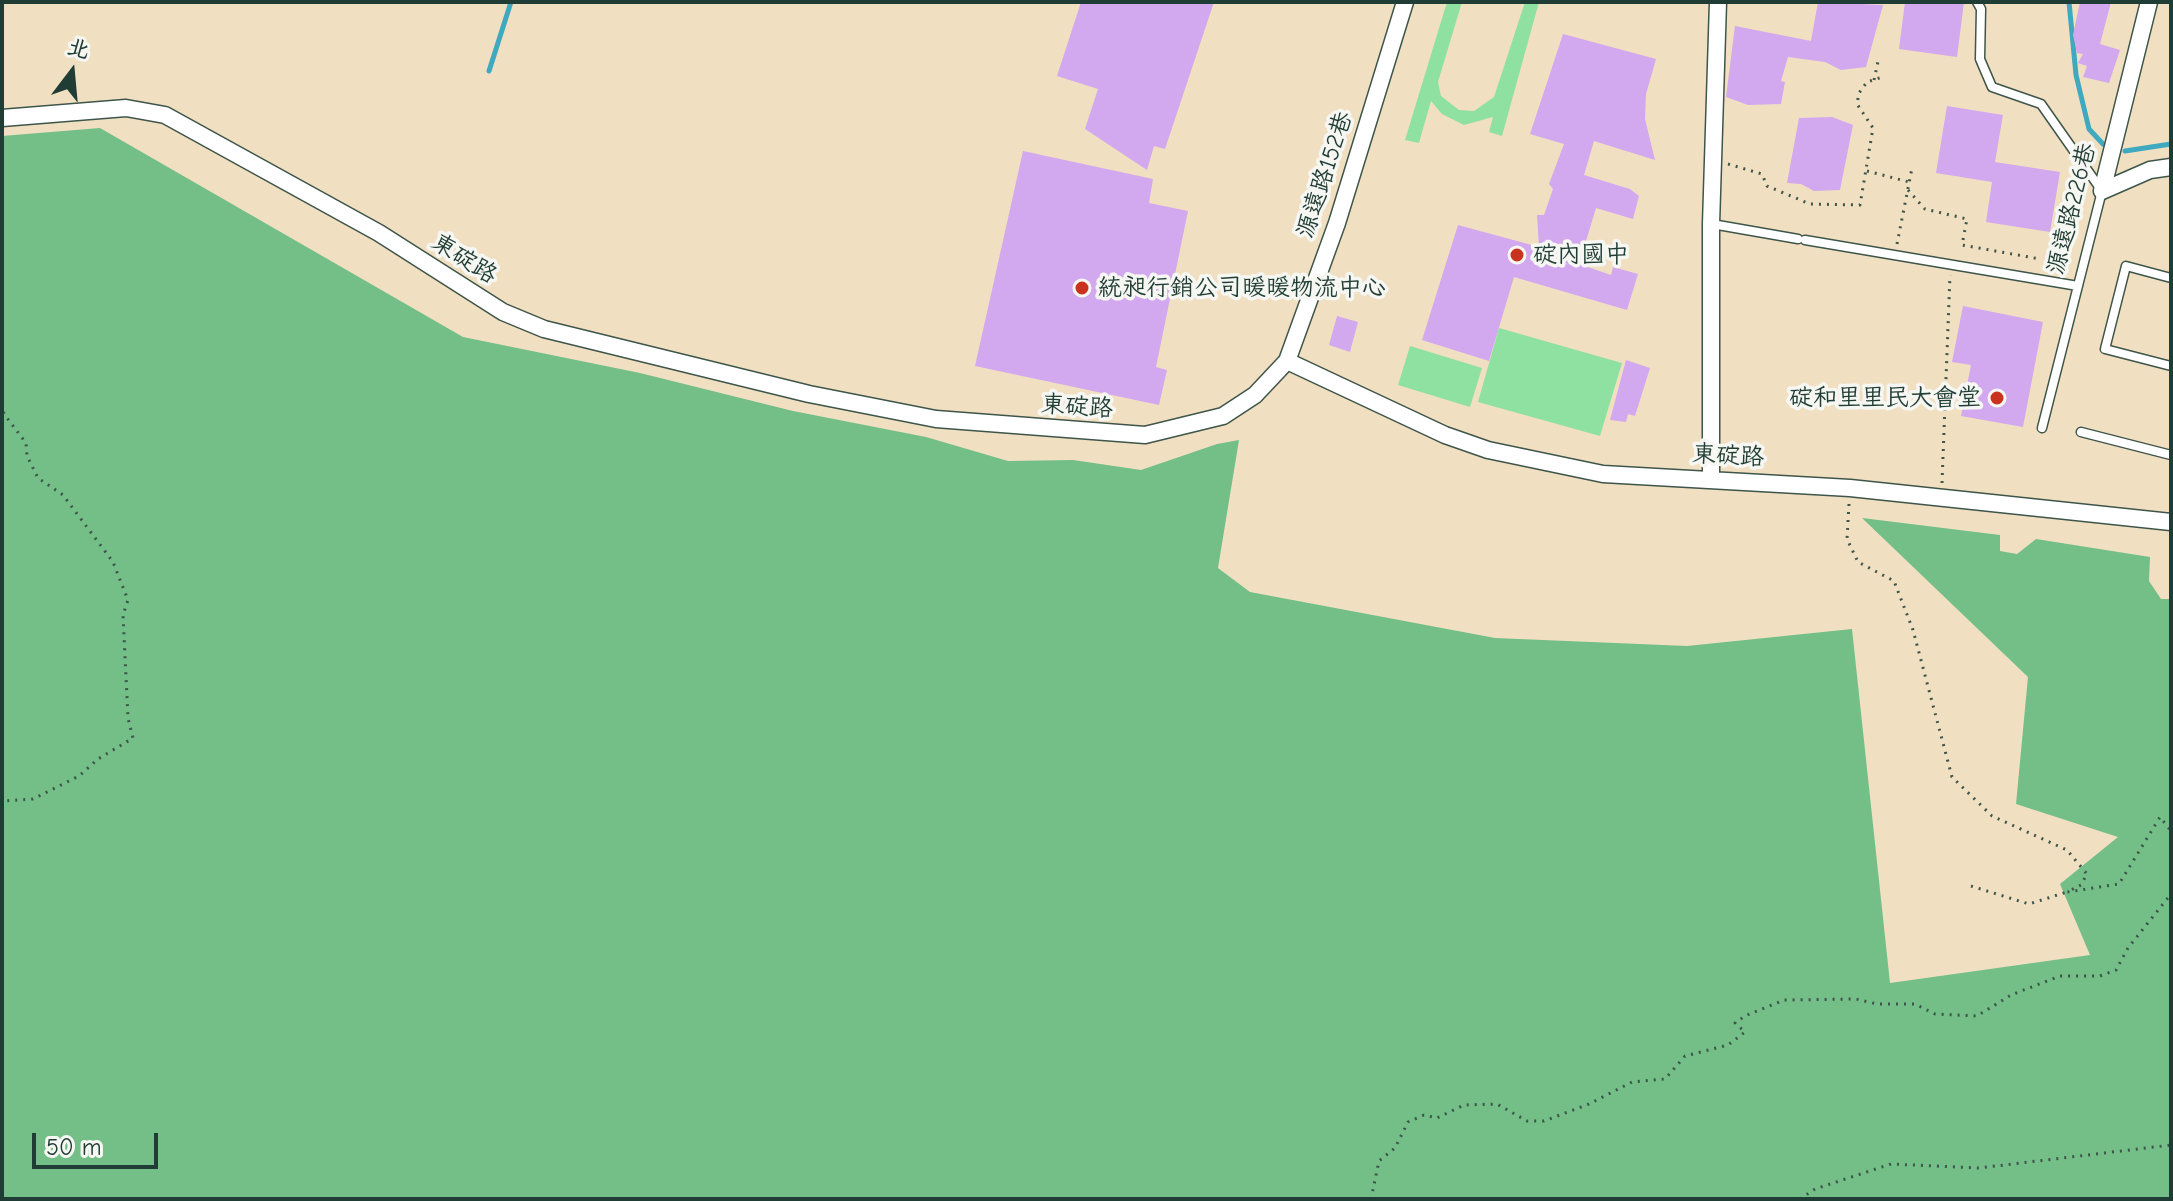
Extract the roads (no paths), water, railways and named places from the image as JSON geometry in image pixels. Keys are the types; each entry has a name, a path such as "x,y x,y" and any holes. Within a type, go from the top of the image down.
{"street":[{"name":"源遠路152巷","path":"1287,361 1337,223 1405,2"},
{"path":"1711,478 1711,224 1718,2"},
{"name":"源遠路226巷","path":"2102,191 2149,2"},
{"name":"東碇路","path":"2,118 126,108 165,115 379,233 503,312 544,329 809,394 936,419 1145,435 1223,416 1255,395 1287,361 1445,435 1499,453 1603,474 1850,488 2171,522"},
{"path":"2102,191 2150,170 2171,167"}],"lane":[{"path":"1977,2 1981,9 1980,59 1992,87 2041,104 2102,191"},
{"name":"源遠路226巷","path":"2042,428 2102,191"},
{"path":"1711,224 2078,286"},
{"path":"2171,278 2126,266 2105,349 2171,366"},
{"path":"2081,432 2171,455"}],"waterway":[{"path":"489,71 511,2"},
{"path":"2069,2 2076,75 2089,129 2103,144"},
{"path":"2125,151 2171,144"}],"place":[{"name":"碇內國中","path":"1517,255"},
{"name":"統昶行銷公司暖暖物流中心","path":"1082,288"},
{"name":"碇和里里民大會堂","path":"1997,398"}]}
